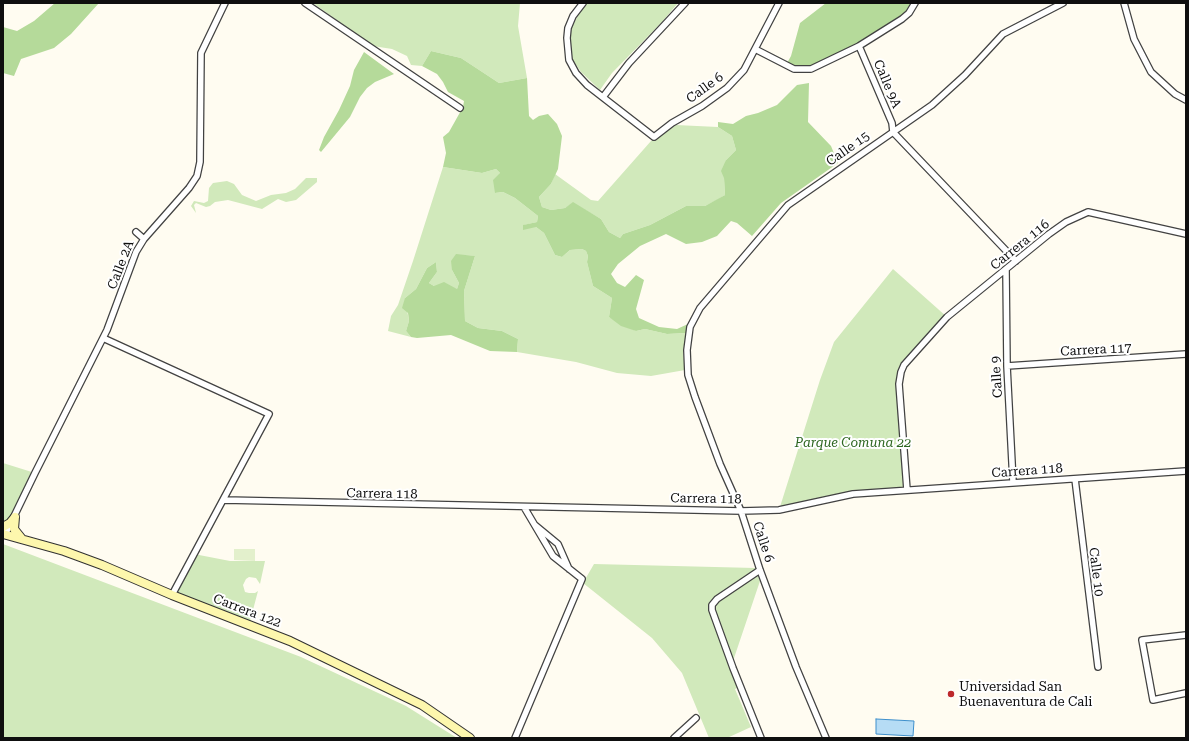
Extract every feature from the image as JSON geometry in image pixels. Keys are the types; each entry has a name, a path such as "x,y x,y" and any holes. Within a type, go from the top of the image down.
{"street":[{"name":"Calle 2A","path":"15,517 35,473 103,338 118,305 136,252 144,238 189,188 197,176 200,162 201,53 225,3"},
{"path":"305,3 460,108"},
{"path":"583,3 573,16 568,28 566,38 569,60 576,73 587,85 603,97 629,63 685,3"},
{"name":"Calle 6","path":"603,97 654,137 672,123 702,106 727,88 744,70 779,3"},
{"path":"755,49 794,68 802,70 811,69 859,46 902,19 909,13 915,3"},
{"name":"Calle 15","path":"687,350 690,327 700,308 788,205 932,105 965,75 1003,34 1063,3"},
{"path":"1124,3 1134,39 1151,72 1174,94 1186,100"},
{"name":"Calle 9A","path":"859,46 892,123 893,132"},
{"path":"893,132 1016,261"},
{"name":"Carrera 116","path":"907,490 899,384 900,372 904,365 947,317 1066,222 1088,212 1186,234"},
{"path":"136,232 144,238"},
{"name":"Calle 9","path":"1006,270 1007,366 1013,482"},
{"path":"103,338 270,414 172,595"},
{"name":"Calle 6","path":"687,350 688,375 695,397 720,464 741,511 760,570 796,667 826,738"},
{"name":"Carrera 117","path":"1007,366 1186,354"},
{"name":"Carrera 118","path":"224,500 741,511 779,510 853,494 1186,471"},
{"name":"Calle 10","path":"1075,479 1080,536 1098,667"},
{"path":"515,738 582,579 553,556 524,507"},
{"path":"4,532 15,517"},
{"path":"15,517 14,529 23,539"},
{"path":"532,522 558,544 569,569"},
{"name":"Carrera 122","path":"4,532 102,565 172,595 315,652 422,705 470,738"},
{"path":"760,570 717,599 712,604 712,610 761,738"},
{"path":"1186,634 1142,640 1153,700 1186,693"},
{"path":"674,738 696,718"}],"green space":[{"path":"55,3 99,3 71,34 54,48 21,59 14,76 3,73 3,27 17,31 34,21"},
{"path":"313,3 520,3 518,26 527,78 499,83 461,58 431,51 422,66 411,65 407,56 392,49 373,46"},
{"path":"585,3 678,3 662,22 612,73 600,90 581,72 571,57 569,32"},
{"path":"826,3 915,3 902,19 811,69 786,65 791,56 800,23"},
{"path":"431,51 461,58 499,83 527,78 529,116 533,120 539,116 548,114 557,124 562,136 558,169 551,184 539,197 542,207 551,210 565,208 573,202 601,219 609,232 620,238 623,234 650,225 686,206 705,206 725,195 724,178 721,171 726,160 736,150 732,136 718,127 718,122 733,124 746,116 777,105 797,85 809,83 808,122 831,146 838,163 781,203 752,236 737,223 731,221 717,236 702,242 686,244 666,234 640,246 618,264 611,274 617,283 625,287 636,275 644,280 636,309 639,318 659,327 677,329 688,324 686,333 667,334 645,329 636,331 621,326 609,317 612,298 593,286 586,251 582,249 570,250 562,257 555,255 544,233 536,227 523,230 523,225 537,222 538,216 515,198 503,192 495,193 493,180 500,173 496,169 482,173 443,167 446,153 443,137 449,132 463,107 464,101 448,92 437,74 422,66"},
{"path":"364,52 394,74 375,82 367,88 360,97 350,117 321,152 319,150 324,137 339,110 350,86 354,70"},
{"path":"676,125 718,127 732,136 736,150 726,160 724,178 725,195 705,206 686,206 650,225 623,234 620,238 609,232 601,219 573,203 565,208 551,210 542,207 539,197 551,184 555,174 591,200 598,201 651,141"},
{"path":"443,167 482,173 496,169 500,173 495,193 503,192 515,198 538,216 537,222 524,225 536,227 544,233 555,255 562,257 570,250 582,249 586,251 593,286 612,298 609,317 636,331 645,329 667,334 686,333 683,352 685,370 651,376 617,373 576,362 517,352 518,339 502,331 478,328 465,321 464,291 475,256 456,255 452,270 459,283 457,289 434,286 429,283 437,272 436,262 427,268 416,289 405,298 409,321 406,331 411,337 388,331 391,316 398,305"},
{"path":"306,178 317,178 317,182 296,200 286,202 278,199 262,209 228,200 215,202 206,207 196,203 194,205 196,213 191,206 194,201 204,203 208,201 209,188 213,183 227,181 234,184 242,195 256,201 271,195 286,193 295,189"},
{"path":"456,254 475,256 464,291 465,321 478,328 502,331 518,339 517,352 490,351 451,335 417,338 411,337 406,331 409,321 408,313 402,308 405,298 416,289 427,268 436,262 437,272 429,283 434,286 444,282 457,289 459,283 452,270 451,261"},
{"name":"Parque Comuna 22","path":"893,269 947,317 901,373 907,490 853,494 779,510 820,380 834,342"},
{"path":"3,463 35,473 16,514 3,527"},
{"path":"3,544 301,657 406,706 457,738 3,738"},
{"path":"234,549 255,549 255,561 234,560"},
{"path":"194,554 230,561 265,561 260,584 256,578 249,577 243,585 245,592 255,593 258,591 249,625 172,595"},
{"path":"594,564 755,568 760,581 732,664 741,686 735,689 751,727 727,738 709,738 682,673 652,638 583,583"}],"water":[{"path":"876,719 914,721 913,736 876,734"}],"place":[{"name":"Universidad San Buenaventura de Cali","path":"951,694"}]}
